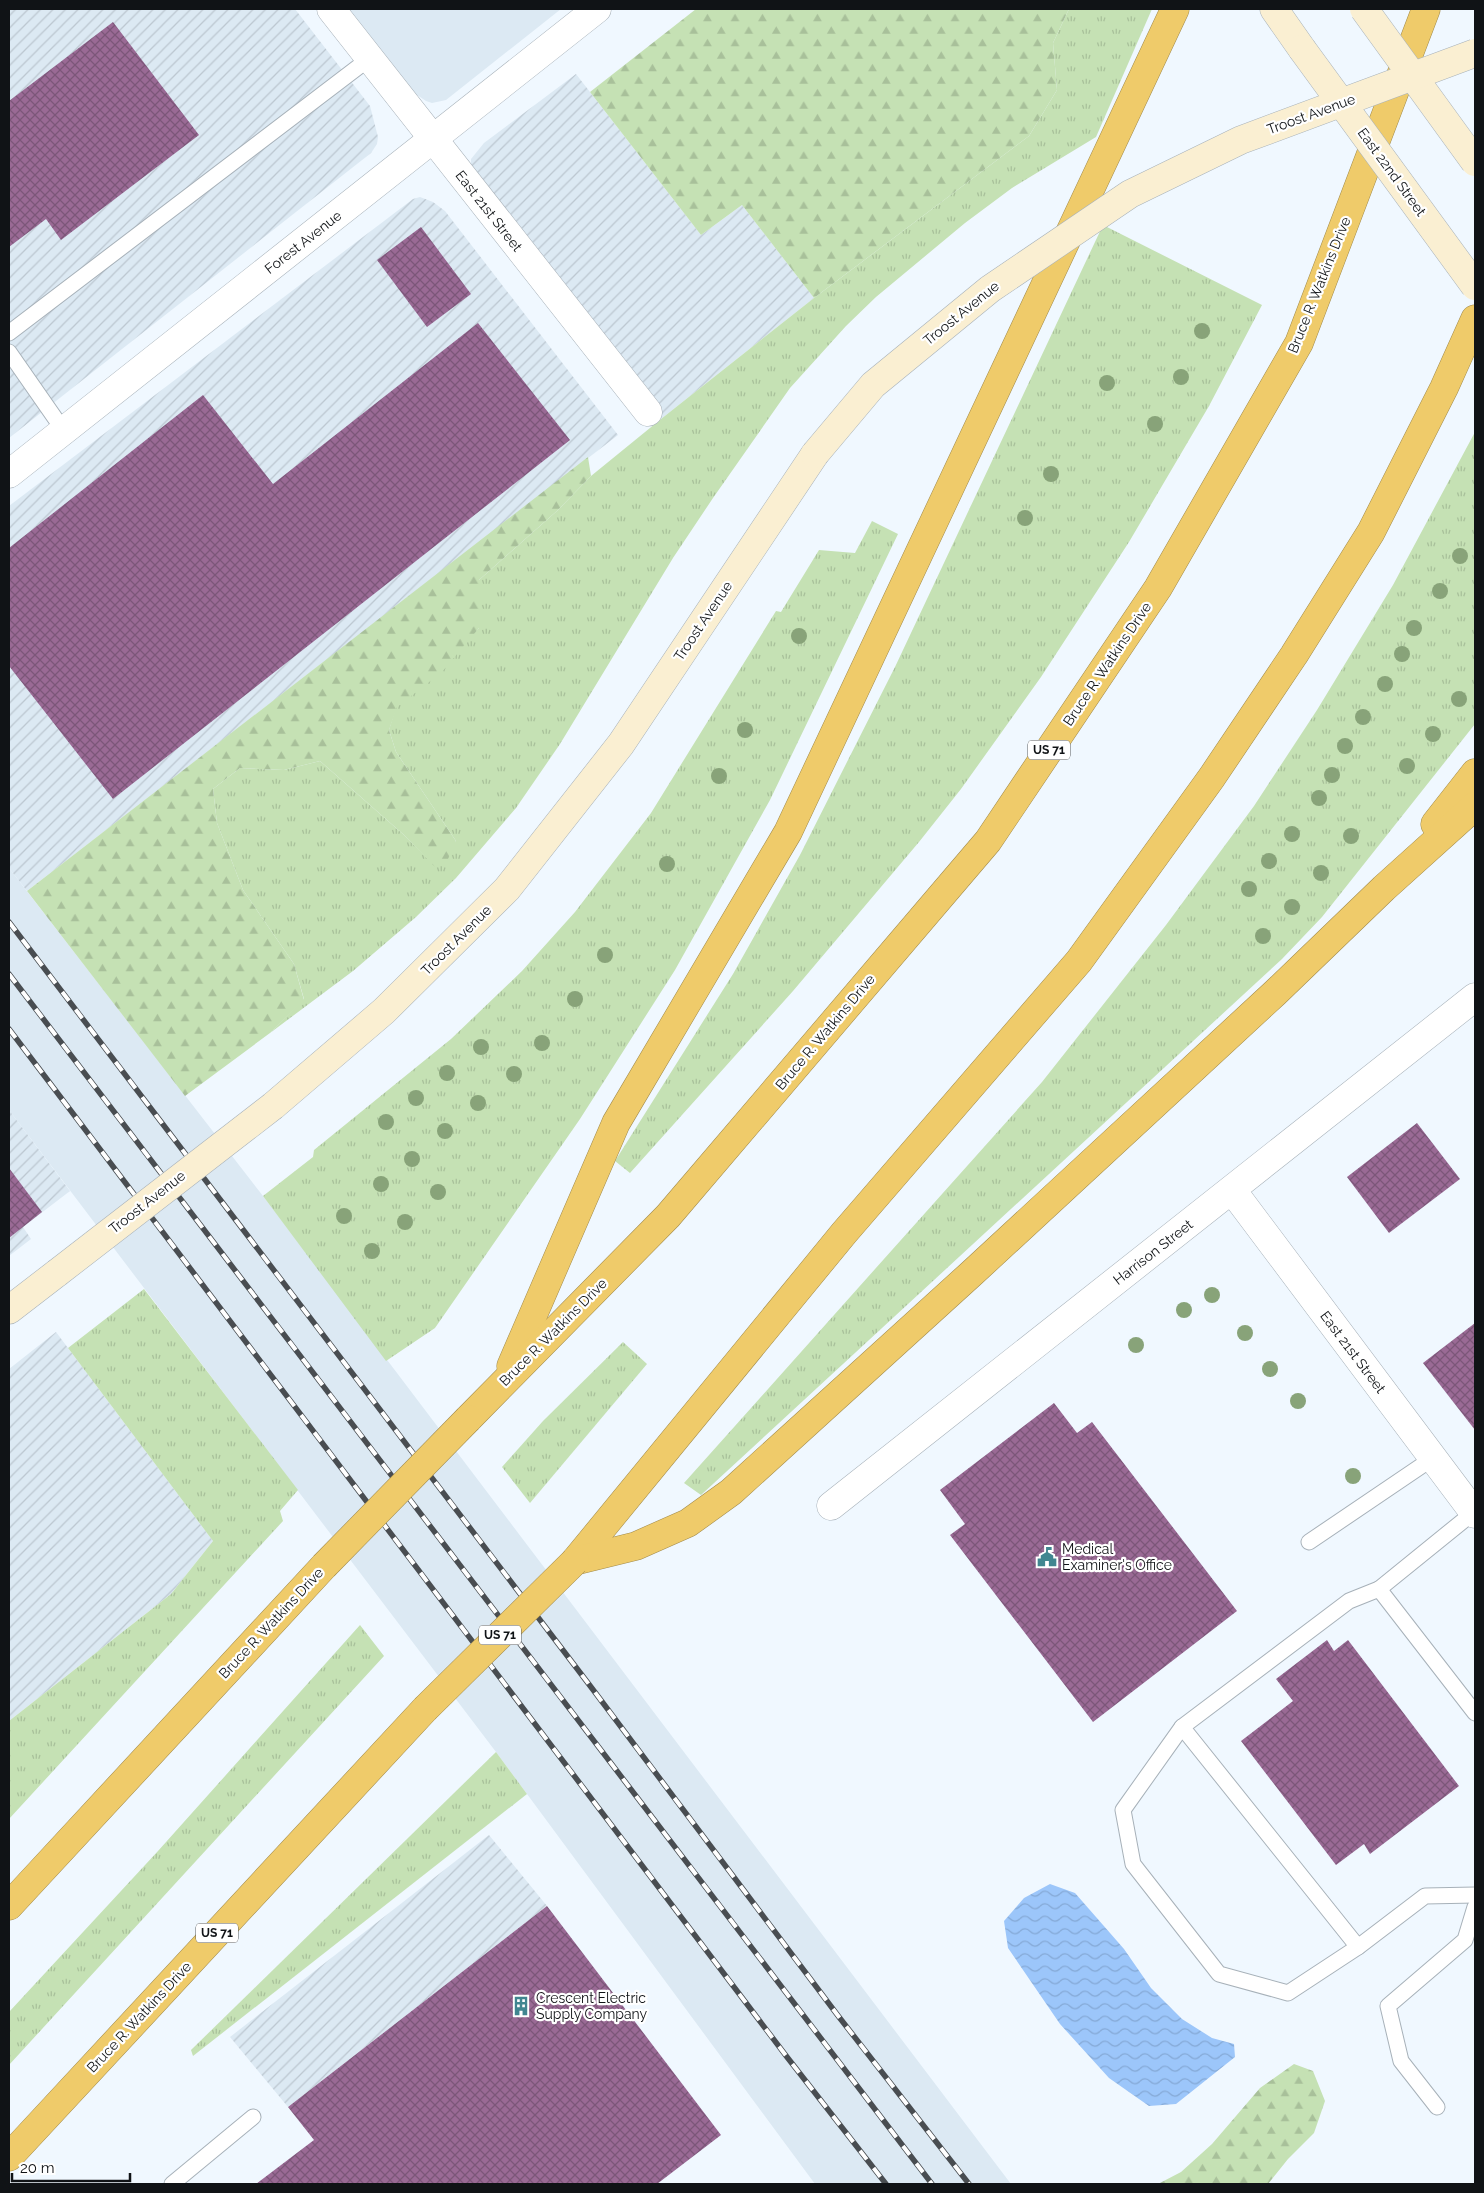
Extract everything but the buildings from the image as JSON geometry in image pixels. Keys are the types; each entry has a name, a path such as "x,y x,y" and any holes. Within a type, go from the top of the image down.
{"highway":[{"path":"504,1381 616,1123 788,832 1175,9"},
{"name":"Bruce R. Watkins Drive","path":"9,1906 324,1566 668,1216 988,841 1158,588 1299,343 1426,9"},
{"name":"Bruce R. Watkins Drive","path":"9,2157 424,1709 575,1561 844,1233 1079,961 1212,777 1294,655 1371,532 1444,388 1475,319"},
{"path":"1384,888 1475,773"},
{"path":"575,1561 636,1546 688,1523 730,1492 1275,993 1384,888 1475,806"}],"main road":[{"name":"East 22nd Street","path":"1274,9 1475,286"},
{"path":"1364,9 1475,162"},
{"name":"Troost Avenue","path":"9,1310 273,1106 384,1011 508,889 621,744 815,454 880,379 990,288 1130,194 1241,140 1475,53"}],"street":[{"name":"East 21st Street","path":"331,9 648,412"},
{"name":"Forest Avenue","path":"9,474 434,140 597,9"},
{"name":"Harrison Street","path":"831,1506 1475,998"},
{"name":"East 21st Street","path":"1232,1190 1475,1513"}],"lane":[{"path":"9,333 370,58"},
{"path":"9,352 64,430"},
{"path":"1310,1542 1433,1458"},
{"path":"1475,1513 1379,1589 1350,1600 1182,1727 1123,1810 1133,1864 1220,1974 1288,1994 1358,1947 1425,1896 1475,1895"},
{"path":"1379,1589 1475,1713"},
{"path":"1182,1727 1358,1947"},
{"path":"1437,2107 1401,2060 1388,2006 1465,1940 1475,1906"},
{"path":"172,2184 253,2117"}],"shaded area":[{"path":"9,9 295,9 370,106 378,137 377,144 371,153 9,438"},
{"path":"347,9 561,9 446,100 432,103 407,88"},
{"path":"576,74 701,235 742,205 814,298 661,419 471,164 471,159 484,143"},
{"path":"420,197 433,202 445,211 618,435 27,891 9,868 9,506 413,199"},
{"path":"9,868 263,1196 1011,2184 815,2184 496,1752 9,1110"},
{"path":"9,1110 70,1191 23,1227 31,1239 9,1256"},
{"path":"56,1332 213,1541 171,1594 9,1721 9,1369"},
{"path":"489,1835 547,1906 288,2107 230,2037"}],"green space":[{"path":"696,9 1069,9 1053,43 1057,90 1029,136 814,298 742,205 701,235 590,92"},
{"path":"1069,9 1152,9 1096,137 1012,188 965,223 876,297 846,326 790,388 713,498 673,558 560,744 516,808 456,878 416,917 353,971 270,1033 304,999 294,964 243,890 217,823 213,789 240,768 284,770 320,761 404,835 435,866 456,841 396,752 389,730 396,707 418,689 479,628 479,580 558,510 591,476 661,419 814,298 1029,136 1057,90 1053,43"},
{"path":"1103,225 1262,305 1209,406 1129,542 1041,677 961,789 919,842 793,991 630,1173 615,1161 733,974 800,855 895,667"},
{"path":"1475,432 1475,724 1322,917 1282,959 701,1495 684,1483 1042,1082 1166,925 1254,806 1317,710 1393,585"},
{"path":"588,457 591,476 558,510 479,580 479,628 442,672 397,707 389,730 396,752 456,841 448,859 435,867 404,835 320,761 284,770 240,768 213,789 217,823 243,890 294,964 304,1000 270,1033 185,1096 27,891"},
{"path":"872,521 898,534 770,800 675,970 580,1119 435,1328 386,1361 263,1196 313,1157 314,1150 451,1039 522,971 575,912 651,813 776,611 781,612 819,550 855,553"},
{"path":"144,1289 298,1490 280,1511 283,1521 9,1819 9,1721 171,1594 213,1541 68,1348"},
{"path":"623,1342 647,1364 530,1503 502,1467 543,1421"},
{"path":"360,1625 384,1656 9,2065 9,2012 158,1851"},
{"path":"496,1752 527,1794 193,2056 191,2050"},
{"path":"1294,2064 1313,2071 1325,2101 1314,2133 1288,2159 1268,2184 1158,2184 1181,2172 1212,2144 1260,2088"}],"water":[{"path":"1050,1884 1075,1893 1124,1949 1151,1988 1182,2019 1212,2038 1234,2044 1235,2057 1176,2104 1149,2106 1109,2078 1060,2024 1008,1948 1004,1921 1024,1898"}],"railway":[{"path":"9,922 591,1687 839,2017 969,2184"},
{"path":"9,974 932,2184"},
{"path":"9,1029 787,2057 886,2184"}],"place":[{"name":"Medical Examiner's Office","path":"1047,1557"},
{"name":"Crescent Electric Supply Company","path":"521,2006"}]}
